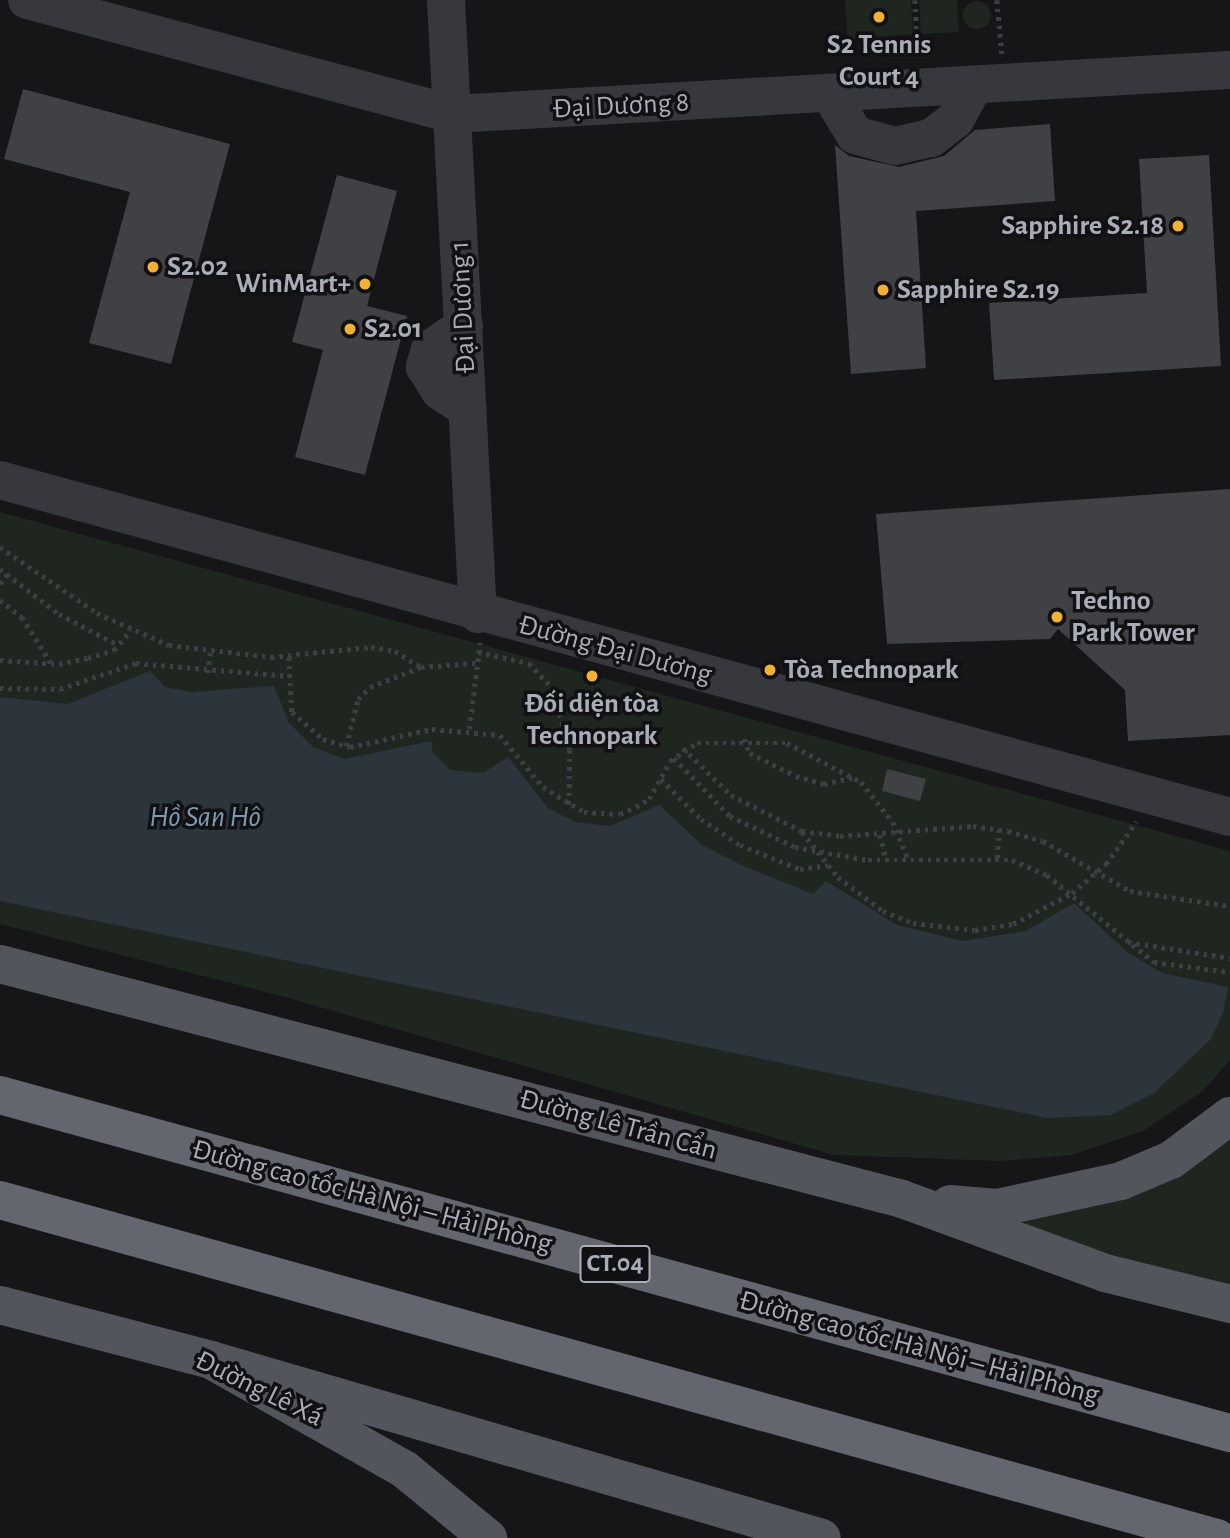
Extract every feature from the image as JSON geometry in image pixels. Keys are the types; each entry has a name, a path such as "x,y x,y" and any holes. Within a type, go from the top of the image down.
{"highway":[{"name":"Đường cao tốc Hà Nội – Hải Phòng","path":"0,1095 1230,1433"},
{"path":"0,1200 1217,1538"}],"main road":[{"name":"Đường Lê Trần Cẩn","path":"0,964 902,1199 1105,1273 1230,1304"},
{"path":"902,1199 997,1208 1112,1183 1171,1160 1230,1116"},
{"name":"Đường Lê Xá","path":"0,1305 211,1360 404,1469 488,1538"},
{"path":"211,1360 822,1538"}],"street":[{"name":"Đại Dương 8","path":"27,0 453,114 832,96 1230,70"},
{"name":"Đại Dương 1","path":"446,0 479,626"},
{"path":"832,96 855,135 895,146 931,138 955,120 973,88"},
{"name":"Đường Đại Dương","path":"0,480 479,626 1230,817"}],"path":[{"path":"915,0 917,33"},
{"path":"997,0 1002,58"},
{"path":"0,547 131,630 210,653 289,657 371,647 394,651 421,667"},
{"path":"0,569 59,614 118,646"},
{"path":"0,584 7,575"},
{"path":"0,600 22,617 52,664"},
{"path":"469,729 479,626"},
{"path":"0,660 52,664 118,646 131,630"},
{"path":"478,652 528,663 553,690 570,750 569,806"},
{"path":"208,673 210,653"},
{"path":"289,657 292,712 305,729 346,746 432,729 469,729 500,735 529,773 569,806 620,814 649,799 683,748 744,739 815,752 855,777 896,829 908,859"},
{"path":"0,688 60,689 136,663 208,673 288,676"},
{"path":"346,746 358,699 370,687 421,667 476,663"},
{"path":"744,739 750,754 796,776 824,784 855,777"},
{"path":"683,748 730,795 802,831 880,835 896,829 999,830 1043,841 1098,872 1158,899 1230,906"},
{"path":"674,758 730,816 819,855 886,859 998,858 1047,875 1154,962 1230,972"},
{"path":"661,779 701,819 740,845 800,869 828,865"},
{"path":"802,831 828,865 883,911 945,929 1013,924 1072,893 1098,872 1137,821"},
{"path":"998,858 999,830"},
{"path":"880,835 886,859"},
{"path":"1125,941 1230,958"}],"shaded area":[{"name":"S2 Tennis Court 4","path":"845,0 911,0 913,34 848,40"},
{"path":"919,0 957,0 959,32 921,34"},
{"path":"977,1 987,5 991,15 987,25 977,29 967,25 963,15 967,5"},
{"path":"0,512 1230,851 1230,1060 1203,1091 1143,1131 1072,1155 1000,1161 834,1155 285,997 0,924"},
{"path":"1230,1141 1230,1291 1026,1228 1024,1218 1134,1196"}],"water":[{"name":"Hồ San Hô","path":"150,671 165,687 192,692 274,686 289,723 313,747 344,759 431,741 433,753 450,770 483,773 508,757 548,808 575,822 610,826 659,805 702,845 741,865 813,894 826,881 897,925 963,941 1026,931 1074,903 1127,952 1162,973 1228,987 1223,1013 1210,1040 1154,1093 1111,1115 1047,1118 0,901 0,697 68,704"}],"building":[{"name":"S2.02","path":"23,89 230,144 171,364 89,343 130,192 4,159"},
{"name":"Sapphire S2.19","path":"1050,124 1055,201 916,211 926,368 851,374 835,145 849,156 899,167 944,156 975,130"},
{"name":"Sapphire S2.18","path":"1209,155 1221,366 994,380 989,303 1147,293 1139,159"},
{"name":"S2.01","path":"337,175 397,191 367,306 407,316 365,475 295,457 323,350 292,342"},
{"name":"Techno Park Tower","path":"1230,489 1230,735 1128,741 1125,690 1058,629 1050,639 887,644 876,514"},
{"path":"887,769 926,779 920,801 882,791"}],"place":[{"name":"S2 Tennis Court 4","path":"879,17"},
{"name":"Sapphire S2.18","path":"1178,226"},
{"name":"S2.02","path":"153,267"},
{"name":"WinMart+","path":"365,284"},
{"name":"Sapphire S2.19","path":"883,290"},
{"name":"S2.01","path":"350,329"},
{"name":"Techno Park Tower","path":"1057,617"},
{"name":"Tòa Technopark","path":"770,670"},
{"name":"Đối diện tòa Technopark","path":"592,676"}]}
